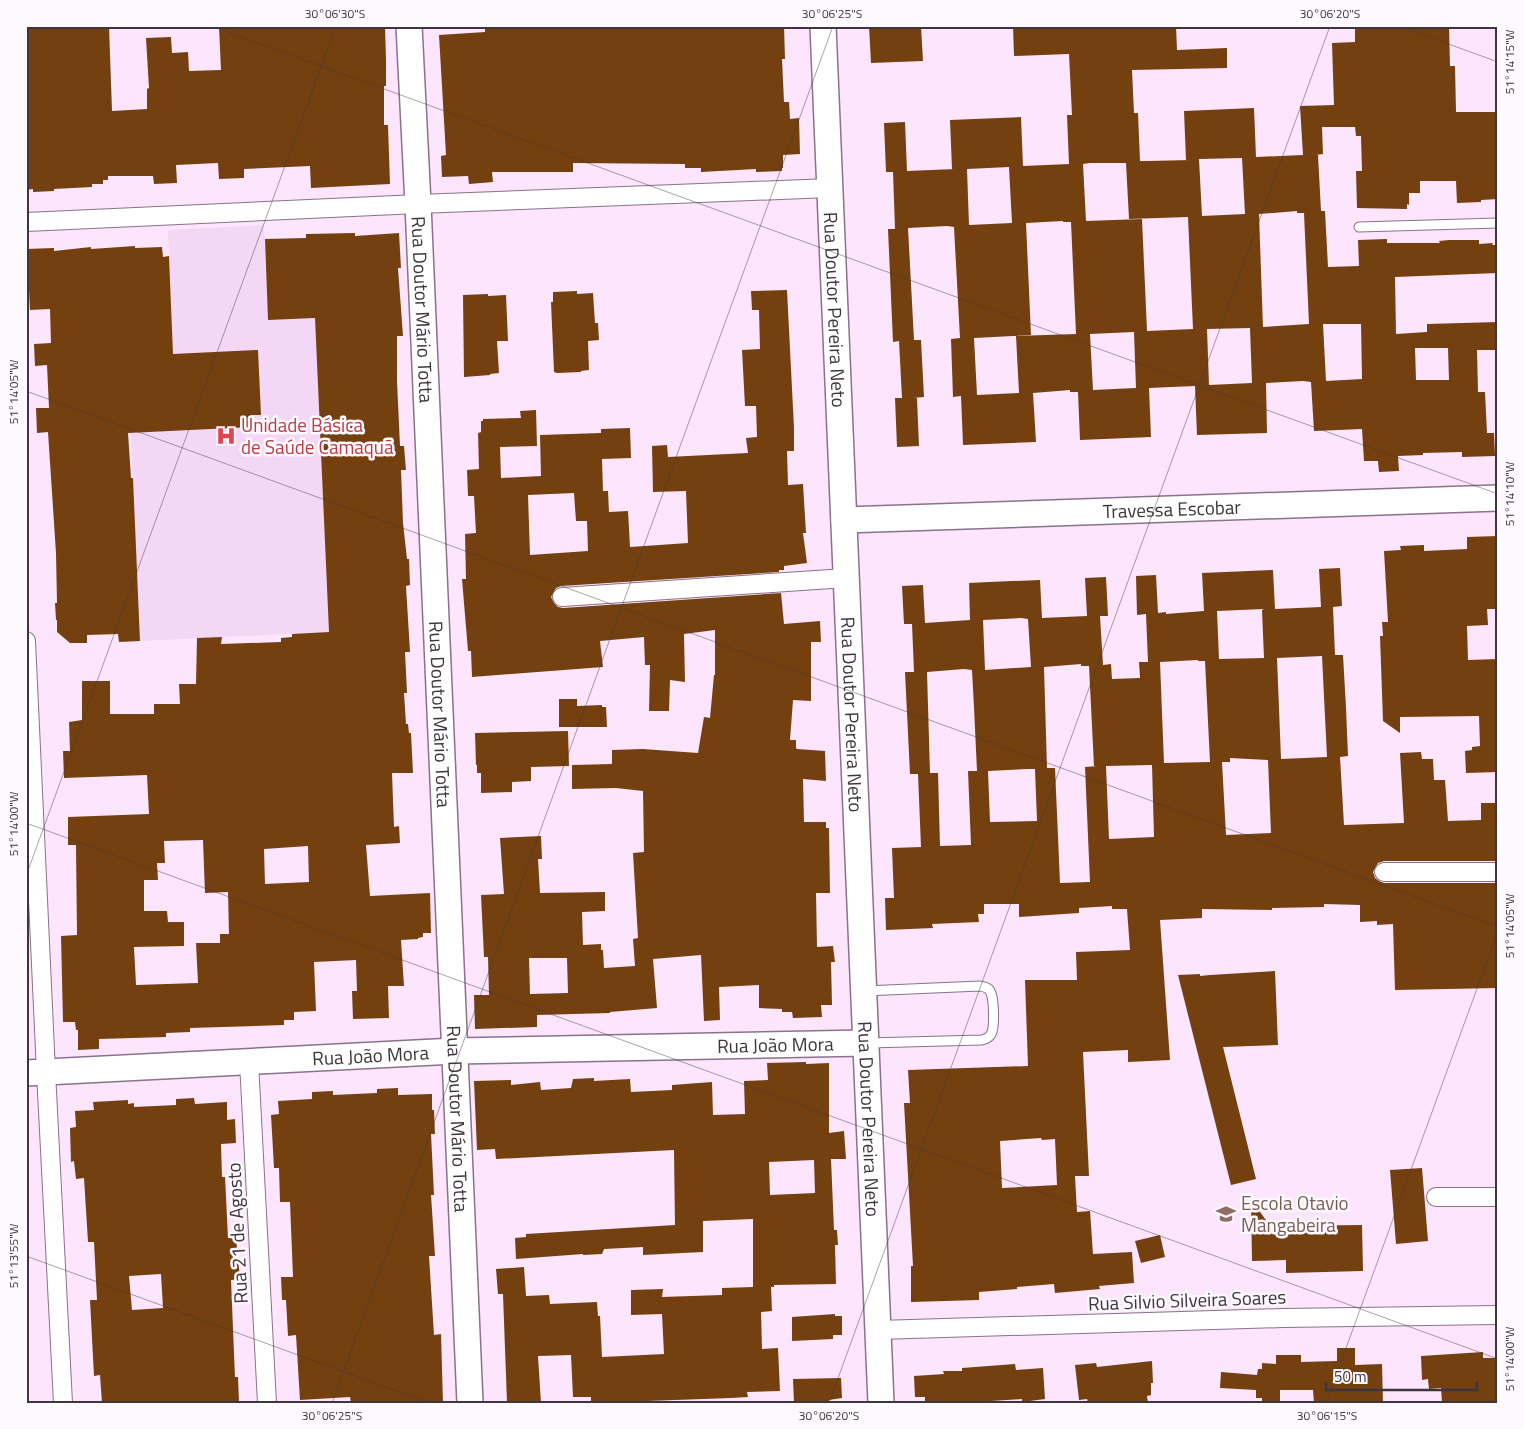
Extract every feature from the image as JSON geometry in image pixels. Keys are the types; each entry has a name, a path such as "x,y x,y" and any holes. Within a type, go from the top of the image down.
{"street":[{"name":"Rua Doutor Mário Totta","path":"409,26 470,1403"},
{"name":"Rua Doutor Pereira Neto","path":"823,26 880,1403"},
{"path":"26,222 830,188"},
{"name":"Travessa Escobar","path":"844,520 1498,498"},
{"path":"562,597 846,578"},
{"path":"26,641 36,1072 63,1403"},
{"path":"1384,872 1498,872"},
{"name":"Rua João Mora","path":"36,1072 455,1051 865,1043"},
{"name":"Rua 21 de Agosto","path":"249,1062 267,1403"},
{"path":"1436,1197 1498,1197"},
{"name":"Rua Silvio Silveira Soares","path":"878,1330 1293,1318 1498,1315"}],"lane":[{"path":"1359,227 1498,224"},
{"path":"863,991 980,986 986,987 990,991 992,998 993,1027 992,1033 988,1038 865,1043"}],"shaded area":[{"name":"Unidade Básica de Saúde Camaquã","path":"264,225 268,320 315,318 329,632 140,641 126,327 172,325 168,230"}],"building":[{"path":"29,26 109,26 112,111 147,109 147,89 149,88 146,38 171,37 172,53 188,52 189,71 221,70 219,26 385,26 386,86 384,86 384,125 388,125 390,184 311,188 310,166 244,169 244,178 219,179 218,163 176,165 177,183 154,184 153,176 108,176 108,180 103,180 103,184 92,184 92,187 33,192 33,189 26,190 26,149 29,149 26,79 27,33 29,32"},
{"path":"485,26 784,26 785,59 782,59 784,102 789,102 790,119 799,118 800,154 783,155 782,171 756,172 756,169 701,172 701,168 685,168 685,164 573,163 573,172 492,172 493,182 469,184 468,176 442,177 441,156 446,155 439,35 485,32"},
{"path":"869,26 921,26 923,61 871,63"},
{"path":"1013,26 1176,26 1177,50 1227,48 1227,68 1132,70 1134,113 1138,113 1140,161 1191,160 1186,160 1184,111 1254,108 1256,157 1303,155 1300,106 1334,105 1332,43 1355,42 1355,26 1449,26 1450,66 1455,66 1456,112 1498,112 1498,199 1457,203 1456,181 1420,181 1420,193 1409,193 1407,209 1357,208 1356,171 1362,171 1361,136 1356,136 1355,127 1322,127 1323,154 1316,155 1318,155 1321,211 1325,211 1328,267 1359,266 1358,240 1387,239 1387,243 1440,243 1439,241 1449,240 1479,240 1479,244 1493,243 1492,245 1498,245 1498,273 1395,277 1396,334 1427,332 1427,324 1498,322 1498,350 1477,350 1478,392 1485,392 1487,433 1494,433 1495,456 1462,457 1462,452 1398,456 1399,471 1379,472 1378,461 1364,461 1362,429 1314,431 1311,382 1303,381 1266,383 1267,433 1197,435 1195,386 1149,388 1151,437 1080,440 1078,392 1070,392 1070,390 1033,393 1036,442 963,445 961,396 953,397 951,339 960,338 954,227 947,226 908,228 914,340 921,340 924,397 913,398 917,398 919,446 897,447 895,398 902,398 899,341 893,342 888,229 895,229 893,172 886,172 884,123 905,122 907,171 955,169 952,169 950,120 1021,117 1023,166 1069,164 1067,115 1072,115 1069,54 1014,56","holes":["1242,158 1245,214 1202,216 1199,159","1090,163 1126,163 1129,219 1188,217 1193,329 1147,331 1142,219 1086,221 1083,164","1009,167 1012,223 969,225 967,169","1297,211 1297,213 1304,213 1309,324 1263,327 1259,214","1071,222 1076,334 1016,336 1019,393 977,395 974,338 1031,335 1026,223","1323,324 1361,324 1362,379 1326,381","1250,328 1252,383 1209,385 1207,329","1134,332 1136,388 1093,390 1090,334","1415,348 1448,348 1449,380 1416,380"]},
{"path":"355,233 355,236 399,233 401,268 398,268 403,336 397,336 397,381 400,446 404,446 406,470 401,470 403,523 407,559 409,559 410,585 406,586 410,652 405,652 407,693 404,693 406,724 408,724 409,733 411,733 413,773 392,773 394,827 399,826 400,843 366,845 370,896 430,893 431,933 423,933 423,937 418,939 401,940 404,986 388,986 389,1018 353,1019 352,991 357,991 356,960 314,962 316,1011 294,1012 294,1020 284,1020 284,1025 190,1028 190,1032 166,1033 166,1037 99,1039 99,1049 78,1050 78,1030 76,1030 75,1022 63,1022 61,936 77,935 76,845 68,845 68,817 149,814 147,775 64,778 63,751 70,751 69,722 82,720 82,681 110,681 110,714 154,714 154,704 180,704 179,684 196,684 197,638 222,637 221,644 281,642 281,638 292,637 292,634 329,632 315,318 268,320 265,239 306,238 306,234","holes":["203,840 205,893 228,892 229,934 220,934 220,943 196,943 198,983 136,985 134,947 184,946 184,922 168,922 167,911 144,911 144,880 158,880 157,863 165,863 164,841","308,846 309,882 265,884 264,849"]},
{"path":"135,246 135,248 162,247 163,257 169,256 173,354 258,350 261,415 251,415 252,427 128,433 131,478 133,478 140,641 119,642 118,634 87,635 87,643 70,643 57,632 55,603 57,603 56,553 48,432 37,433 36,408 49,408 47,365 35,366 34,344 51,343 50,309 30,310 26,249 54,248 54,251 91,247 91,249"},
{"path":"787,290 794,428 794,451 787,451 788,485 803,484 806,533 803,533 807,563 784,566 784,570 779,570 779,572 561,586 556,588 551,597 558,607 563,608 781,593 784,624 820,621 821,642 811,642 811,701 793,700 790,740 796,740 797,749 825,751 826,781 803,779 804,822 826,822 826,828 829,828 830,893 816,893 817,947 833,946 835,962 831,962 832,1005 821,1005 822,1017 793,1018 792,1012 782,1012 782,1009 759,1008 759,985 719,987 720,1020 704,1021 701,955 653,959 657,1008 610,1013 537,1015 537,1027 475,1029 474,995 489,995 488,957 484,957 481,895 504,894 500,838 541,836 542,859 538,859 540,893 605,892 605,911 582,912 583,945 601,944 604,968 635,966 633,939 638,938 633,853 644,852 643,791 616,788 572,789 572,765 612,764 612,750 643,749 698,753 704,717 710,718 715,675 715,630 684,634 685,682 670,680 669,711 649,711 650,665 645,665 644,637 600,641 603,667 472,677 471,651 468,651 462,579 466,579 465,534 476,533 474,496 468,496 467,470 479,469 478,433 481,432 481,421 483,419 521,418 520,411 536,410 537,446 500,447 501,478 541,476 540,435 601,433 601,429 630,428 631,458 602,459 603,491 608,491 609,512 628,511 630,547 688,543 686,491 653,492 652,446 667,445 668,457 748,453 746,438 757,437 756,406 745,406 742,350 760,349 759,310 752,310 751,291","holes":["574,493 576,521 587,521 588,551 530,555 528,495","529,958 567,958 568,993 530,994"]},
{"path":"577,291 577,294 593,293 595,323 598,323 599,340 588,341 589,370 557,373 554,372 551,302 553,302 553,292"},
{"path":"488,294 488,296 506,295 508,341 497,341 499,373 464,377 463,295"},
{"path":"1498,536 1498,609 1487,609 1488,625 1467,626 1468,660 1498,659 1498,772 1466,773 1465,751 1472,750 1472,747 1480,746 1479,716 1400,717 1400,733 1383,721 1380,636 1383,636 1382,622 1388,622 1384,551 1401,550 1400,546 1424,545 1424,551 1467,549 1467,537"},
{"path":"1340,568 1342,606 1333,607 1335,655 1343,655 1346,708 1348,756 1340,757 1344,825 1404,823 1400,753 1421,752 1422,759 1433,759 1434,780 1445,780 1448,821 1481,820 1481,803 1498,803 1498,861 1384,861 1378,863 1373,872 1375,878 1384,883 1498,883 1498,988 1395,990 1393,924 1377,925 1377,921 1360,922 1360,905 1324,904 1324,907 1272,908 1272,910 1202,909 1202,918 1160,920 1170,1060 1128,1062 1128,1050 1083,1052 1089,1176 1075,1176 1077,1212 1090,1211 1093,1254 1132,1252 1134,1283 1099,1286 1100,1289 1055,1293 1054,1284 1017,1287 1017,1289 979,1292 979,1300 911,1302 911,1266 913,1266 904,1103 910,1103 908,1070 1028,1066 1025,980 1077,980 1076,952 1130,950 1127,909 1112,909 1112,906 1079,908 1079,913 1019,917 1019,904 984,904 984,914 978,914 979,922 932,924 933,928 886,930 885,898 894,898 892,848 921,847 918,774 910,774 905,672 914,672 912,624 904,624 902,586 923,585 925,623 970,620 969,583 1040,580 1042,618 1087,616 1085,578 1106,577 1108,616 1100,616 1103,665 1111,664 1112,679 1140,678 1139,662 1148,662 1146,614 1137,615 1136,576 1156,575 1158,613 1166,612 1166,614 1204,611 1202,573 1273,570 1275,609 1321,607 1319,569","holes":["1264,609 1262,610 1264,658 1219,659 1217,611","1028,619 1031,667 985,670 983,620","1322,656 1327,757 1281,759 1277,658","1205,661 1210,762 1164,763 1160,662","1081,664 1081,666 1089,666 1094,766 1098,766 1085,767 1090,882 1060,883 1055,768 1047,768 1044,667","972,670 977,771 968,771 971,845 940,846 938,773 930,773 927,672","1230,758 1268,760 1271,833 1226,835 1222,762 1230,762","1152,765 1154,837 1109,839 1106,766","1035,769 1037,821 990,822 988,771","1041,1138 1042,1140 1055,1139 1057,1185 1002,1188 1000,1141"]},
{"path":"559,699 577,699 577,706 602,705 602,707 606,707 607,727 559,727"},
{"path":"568,731 569,766 531,767 531,781 512,782 512,792 481,793 481,773 477,773 476,765 475,733"},
{"path":"1275,971 1278,1045 1223,1047 1256,1179 1231,1185 1178,975 1200,974 1200,976"},
{"path":"767,1063 829,1063 829,1133 844,1131 846,1159 831,1159 834,1230 837,1230 838,1245 835,1245 836,1284 774,1285 774,1287 771,1287 772,1311 761,1312 762,1349 778,1348 780,1391 747,1392 748,1397 591,1403 591,1397 573,1397 571,1355 538,1356 541,1403 507,1403 503,1294 498,1294 496,1269 524,1267 526,1296 549,1295 550,1304 597,1302 598,1316 600,1316 602,1357 664,1354 662,1314 631,1315 631,1290 663,1289 662,1297 722,1295 722,1288 753,1287 753,1219 703,1221 703,1252 643,1255 643,1247 604,1249 602,1254 516,1259 515,1238 526,1237 526,1234 675,1225 674,1150 496,1159 495,1149 477,1150 474,1081 511,1080 511,1085 540,1082 541,1090 571,1088 573,1079 594,1078 594,1081 630,1079 631,1092 672,1090 672,1085 712,1082 713,1115 745,1114 744,1081 768,1080","holes":["814,1160 815,1193 770,1195 769,1162"]},
{"path":"398,1088 398,1095 432,1094 435,1134 431,1134 434,1195 431,1195 435,1256 429,1256 434,1335 441,1334 443,1403 351,1403 350,1397 300,1400 296,1335 288,1336 286,1300 282,1300 281,1277 293,1277 290,1202 280,1202 279,1168 274,1168 271,1115 279,1114 278,1101 312,1099 312,1092 333,1091 333,1095 377,1093 377,1089"},
{"path":"194,1098 195,1104 227,1102 227,1120 235,1119 236,1143 221,1144 222,1177 225,1177 228,1238 236,1238 240,1279 231,1280 235,1377 238,1377 239,1402 102,1403 100,1375 94,1376 90,1300 97,1300 94,1242 88,1242 84,1178 76,1179 74,1161 71,1162 70,1128 76,1127 75,1111 94,1110 93,1102 128,1100 128,1104 134,1103 134,1107 176,1105 176,1099","holes":["161,1274 163,1308 132,1310 129,1276"]},
{"path":"1422,1168 1428,1241 1396,1244 1390,1170"},
{"path":"1251,1199 1270,1226 1362,1225 1363,1271 1286,1273 1286,1260 1252,1261"},
{"path":"1160,1235 1165,1257 1141,1263 1135,1241"},
{"path":"835,1314 835,1316 842,1316 842,1335 833,1335 833,1339 792,1341 792,1317"},
{"path":"1337,1348 1355,1348 1355,1365 1382,1364 1383,1403 1314,1403 1313,1390 1280,1390 1280,1403 1262,1403 1262,1398 1256,1398 1256,1390 1220,1388 1221,1372 1257,1375 1258,1369 1262,1369 1262,1363 1276,1364 1276,1355 1301,1355 1301,1362 1337,1361"},
{"path":"1483,1352 1483,1358 1498,1358 1498,1396 1495,1396 1495,1403 1442,1403 1441,1388 1429,1389 1428,1379 1422,1380 1421,1356"},
{"path":"1152,1361 1153,1383 1151,1383 1151,1395 1147,1396 1148,1403 1088,1403 1087,1399 1079,1400 1075,1365 1096,1363 1097,1367"},
{"path":"1015,1364 1016,1370 1043,1368 1045,1399 1022,1402 1022,1399 991,1401 991,1403 925,1403 925,1397 915,1397 914,1376 944,1374 943,1371 962,1371 962,1368"},
{"path":"841,1378 842,1398 829,1400 829,1403 794,1403 793,1379"}],"place":[{"name":"Unidade Básica de Saúde Camaquã","path":"226,436"},
{"name":"Escola Otavio Mangabeira","path":"1226,1214"}]}
